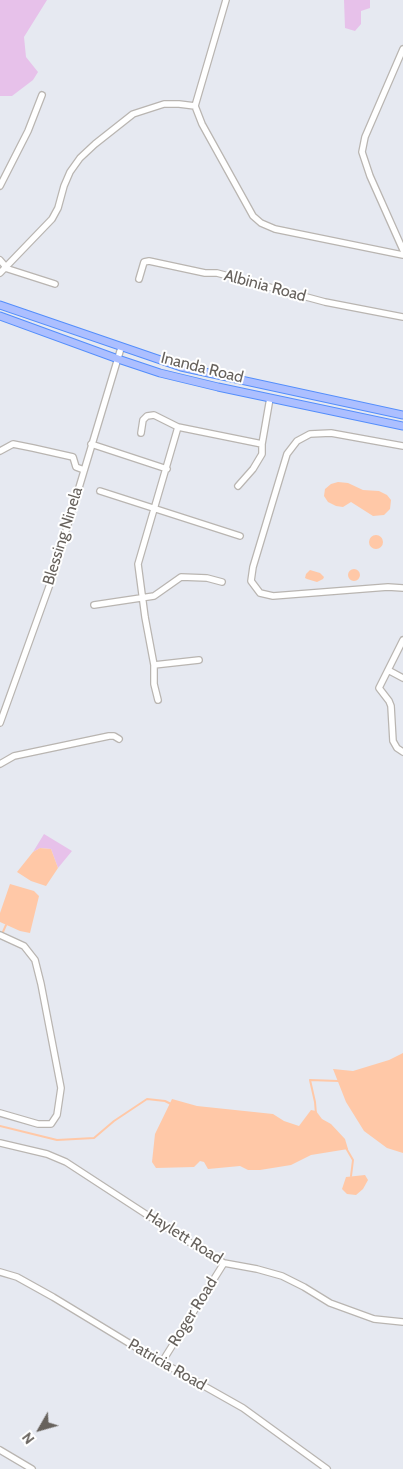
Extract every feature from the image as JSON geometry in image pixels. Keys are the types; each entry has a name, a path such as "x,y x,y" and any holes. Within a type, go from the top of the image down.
{"main road":[{"name":"Inanda Road","path":"0,305 181,367 403,415"},
{"path":"28,315 27,321 46,332"},
{"name":"Inanda Road","path":"0,316 118,360 182,379 403,426"},
{"path":"181,367 182,379"}],"street":[{"path":"226,0 195,106 202,124 255,219 261,224 275,229 403,255"},
{"path":"403,49 365,136 362,152 403,250"},
{"path":"0,186 28,131 42,95"},
{"path":"0,273 52,219 58,208 70,172 80,158 95,144 133,114 164,104 195,106"},
{"path":"0,260 6,267 55,284"},
{"name":"Albinia Road","path":"139,279 144,262 149,261 217,273 325,302 403,317"},
{"name":"Blessing Ninela","path":"0,723 50,584 121,348"},
{"path":"238,486 262,454 270,398"},
{"path":"141,433 143,420 151,415 159,416 178,427 262,444"},
{"path":"158,700 138,564 178,427"},
{"path":"403,446 331,433 310,434 297,441 287,454 253,566 251,581 260,593 273,596 388,587 403,588"},
{"path":"0,451 15,444 40,449 73,458 76,467 84,470"},
{"path":"91,444 167,469"},
{"path":"100,491 240,536"},
{"path":"94,605 154,596 181,577 207,578 222,582"},
{"path":"403,640 379,688 391,706 393,741 397,748 403,752"},
{"path":"154,666 199,660"},
{"path":"388,670 403,678"},
{"path":"0,764 14,756 109,736 119,739"},
{"path":"0,1114 38,1124 51,1124 57,1114 61,1088 35,960 24,946 2,935"},
{"name":"Haylett Road","path":"0,1143 47,1154 66,1162 224,1263 282,1276 330,1303 366,1317 403,1322"},
{"name":"Roger Road","path":"162,1362 224,1263"},
{"name":"Patricia Road","path":"0,1272 17,1278 53,1296 162,1362 243,1408 327,1469"},
{"path":"0,1450 32,1469"}],"shaded area":[{"path":"0,0 47,0 24,37 26,57 38,72 33,80 12,96 0,96"},
{"path":"344,0 370,0 370,8 361,11 361,24 355,31 345,28"},
{"path":"338,482 348,483 363,490 379,491 387,495 391,500 390,509 384,515 373,516 351,502 343,507 328,502 324,496 325,489 331,484"},
{"path":"373,535 379,535 383,542 379,549 373,549 369,545 369,539"},
{"path":"354,569 360,575 354,581 348,575"},
{"path":"310,570 320,573 324,577 323,579 317,582 305,578"},
{"path":"44,834 72,851 58,868 51,849 40,848 33,852"},
{"path":"40,848 51,849 58,868 46,886 31,881 17,872 33,852"},
{"path":"10,884 34,891 39,896 30,933 20,931 0,922 0,913"},
{"path":"403,1053 403,1153 387,1148 364,1131 346,1102 333,1069 353,1071 389,1060"},
{"path":"172,1099 197,1106 273,1114 284,1121 299,1126 311,1110 316,1111 322,1119 331,1124 345,1139 348,1149 311,1155 291,1165 260,1170 248,1170 240,1166 208,1169 204,1162 200,1161 194,1167 156,1168 152,1162 155,1134"},
{"path":"365,1175 368,1180 363,1189 356,1195 347,1194 342,1189 346,1177"}],"waterway":[{"path":"2,934 6,925"},
{"path":"316,1114 310,1080 338,1081"},
{"path":"0,1126 57,1140 94,1138 114,1121 147,1099 165,1101 171,1104"},
{"path":"346,1148 353,1160 351,1176"}]}
